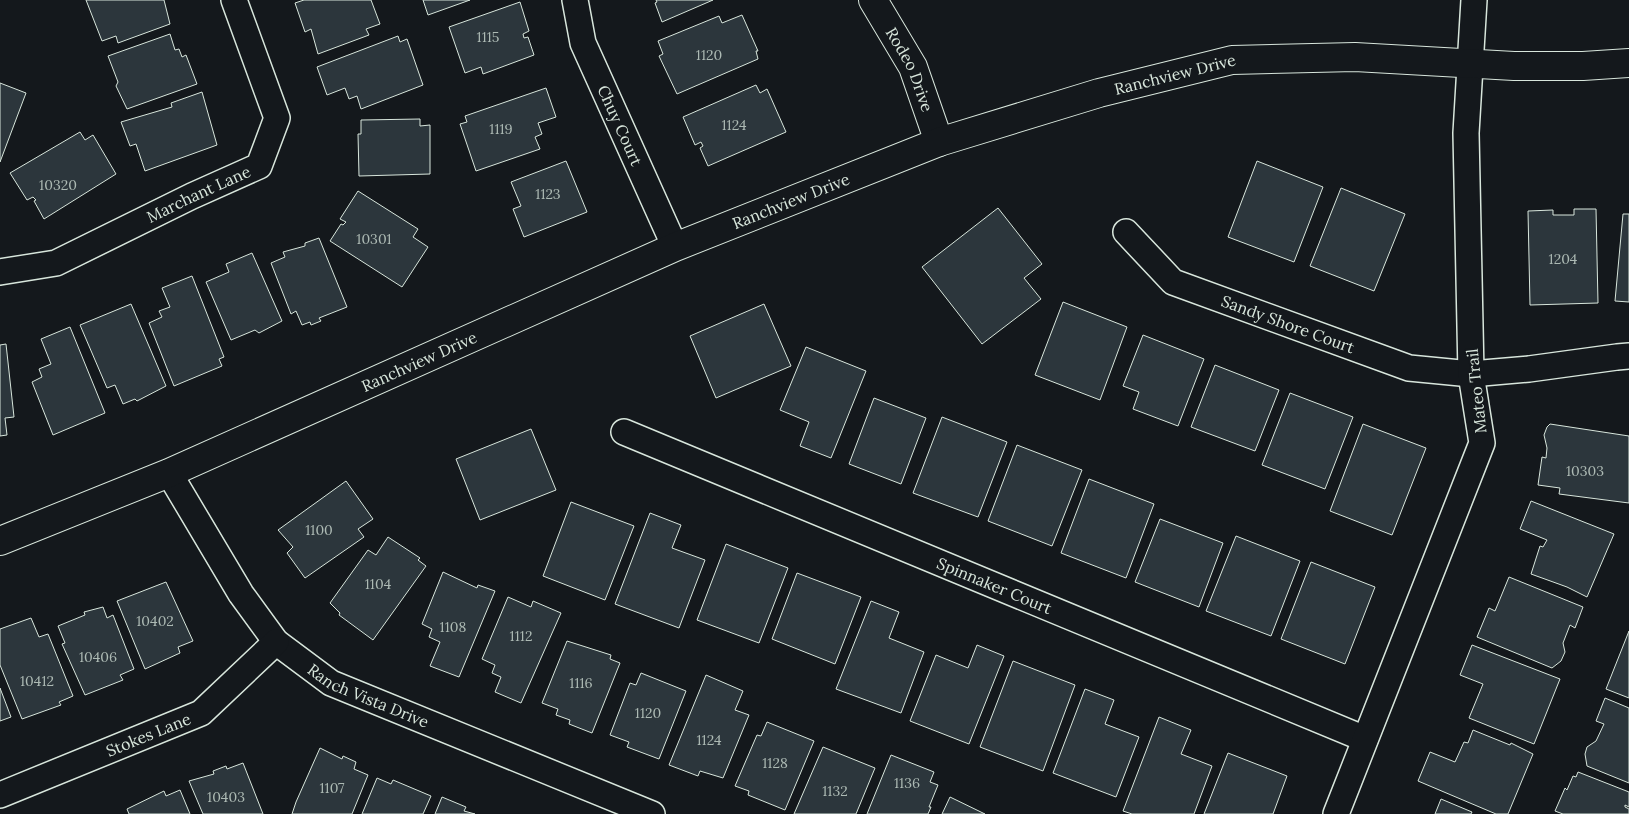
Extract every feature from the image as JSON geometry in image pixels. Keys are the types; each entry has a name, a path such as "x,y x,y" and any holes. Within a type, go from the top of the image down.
{"street":[{"name":"Marchant Lane","path":"0,272 56,263 192,196 259,166 277,118 234,0"},
{"name":"Chuy Court","path":"575,0 583,43 675,247"},
{"name":"Rodeo Drive","path":"873,0 913,67 939,142"},
{"name":"Mateo Trail","path":"1336,814 1482,442 1471,374 1466,133 1474,0"},
{"name":"Ranchview Drive","path":"0,541 169,473 675,247 939,142 1099,93 1232,60 1355,57 1514,66 1583,66 1629,63"},
{"name":"Sandy Shore Court","path":"1126,232 1173,282 1409,368 1471,374 1529,369 1617,356 1629,356"},
{"name":"Spinnaker Court","path":"624,432 1365,739"},
{"name":"Ranch Vista Drive","path":"169,473 241,594 276,642 331,683 652,814"},
{"name":"Stokes Lane","path":"0,795 201,713 276,642"}],"building":[{"path":"86,0 164,0 170,24 118,43 116,36 102,41"},
{"path":"304,0 371,0 380,24 366,29 369,35 318,54 311,29 305,32 295,3"},
{"path":"423,0 470,0 428,15"},
{"path":"656,0 713,0 662,22 655,3 657,2"},
{"path":"520,2 529,31 523,34 524,38 528,37 534,55 483,74 481,67 465,73 449,27"},
{"path":"742,15 758,51 756,51 758,59 677,94 659,56 663,54 658,41 719,16 722,23"},
{"path":"170,34 175,50 179,49 182,57 186,55 197,84 127,109 116,86 118,82 108,56"},
{"path":"398,36 400,42 407,39 423,85 361,109 357,96 349,99 345,88 327,95 317,67"},
{"path":"0,83 26,93 0,162"},
{"path":"756,85 760,93 767,89 786,132 708,166 700,148 703,146 701,142 695,145 683,117"},
{"path":"546,88 556,117 538,123 542,134 535,137 540,149 476,171 460,124 467,122 465,116"},
{"path":"202,92 217,145 145,171 136,144 130,146 121,122 172,107 171,103"},
{"path":"420,119 420,126 430,125 430,174 359,176 358,134 361,134 361,120"},
{"path":"80,132 85,140 93,135 116,174 44,219 34,201 36,200 33,197 27,200 10,173"},
{"path":"566,161 587,212 524,237 513,209 521,206 511,182"},
{"path":"1257,161 1323,187 1294,262 1228,237"},
{"path":"1341,188 1405,214 1374,291 1310,266"},
{"path":"358,191 418,229 413,237 428,247 402,287 330,241 341,224 343,225 346,222 340,219"},
{"path":"998,208 1042,264 1024,278 1041,299 982,344 922,267"},
{"path":"1574,209 1596,209 1598,303 1530,305 1528,211 1553,210 1553,215 1574,215"},
{"path":"1623,214 1629,214 1629,302 1615,301"},
{"path":"319,238 347,307 319,318 321,321 311,325 310,322 302,325 296,311 291,314 271,263 285,257 283,252 305,246 305,243"},
{"path":"252,253 282,321 259,333 255,330 231,340 206,282 229,272 226,264"},
{"path":"192,276 224,357 219,359 222,366 174,386 149,323 162,317 159,311 170,307 162,288"},
{"path":"1063,302 1127,327 1100,400 1035,375"},
{"path":"131,304 166,386 137,401 135,399 123,404 115,385 107,388 80,325"},
{"path":"764,304 791,366 716,398 690,336"},
{"path":"70,327 105,413 53,435 32,382 42,377 39,369 51,364 41,339"},
{"path":"1143,335 1204,359 1178,426 1133,409 1139,392 1123,386"},
{"path":"6,344 14,417 5,418 7,435 0,436 0,345"},
{"path":"806,347 866,371 831,458 800,446 809,422 780,410"},
{"path":"1215,365 1279,390 1255,451 1191,427"},
{"path":"1290,393 1353,417 1325,489 1262,465"},
{"path":"874,398 926,418 901,484 849,464"},
{"path":"942,417 1007,442 978,517 913,493"},
{"path":"1363,424 1426,448 1392,535 1330,511"},
{"path":"1550,424 1629,436 1629,503 1559,494 1560,488 1538,485 1542,457 1546,458 1547,448 1544,435"},
{"path":"531,429 556,490 480,520 456,459"},
{"path":"1017,445 1082,470 1052,546 988,521"},
{"path":"1089,479 1154,504 1126,578 1061,553"},
{"path":"346,481 373,519 358,529 364,537 305,578 287,553 293,547 278,530"},
{"path":"1531,501 1614,534 1587,597 1567,587 1531,574 1540,546 1543,547 1547,540 1520,529"},
{"path":"571,502 634,526 605,600 543,576"},
{"path":"650,513 681,525 672,548 705,560 679,628 615,604"},
{"path":"1160,519 1223,543 1199,607 1135,582"},
{"path":"1236,536 1300,561 1271,636 1206,611"},
{"path":"388,537 420,558 418,560 426,566 373,640 339,615 340,613 330,603 368,550 376,555"},
{"path":"726,544 788,568 759,643 697,620"},
{"path":"1311,562 1375,587 1345,664 1281,639"},
{"path":"443,572 477,588 478,585 495,591 459,677 430,666 440,642 429,637 432,629 422,624"},
{"path":"797,573 861,597 835,664 772,639"},
{"path":"1509,577 1583,607 1575,628 1570,625 1563,643 1565,652 1561,661 1552,668 1477,637 1489,608 1495,611"},
{"path":"166,582 193,641 178,647 180,653 145,669 117,601"},
{"path":"508,597 531,607 533,601 561,613 521,703 495,692 501,677 492,673 495,665 482,659"},
{"path":"871,601 899,612 889,638 924,652 901,713 836,689"},
{"path":"103,607 107,618 113,615 134,669 120,675 123,680 85,695 62,644 65,643 58,626 85,615 84,612"},
{"path":"31,618 39,637 48,634 73,696 59,702 61,705 22,719 0,665 0,629"},
{"path":"1629,631 1629,698 1606,689"},
{"path":"567,641 611,655 610,659 620,663 592,733 569,724 570,720 556,715 558,709 542,703"},
{"path":"977,645 1004,656 969,744 910,721 936,655 968,668"},
{"path":"1472,645 1560,679 1534,744 1469,718 1483,684 1460,675"},
{"path":"1013,661 1075,685 1043,771 980,747"},
{"path":"641,673 686,691 659,759 627,747 629,742 610,735 630,683 636,685"},
{"path":"706,675 743,691 735,710 749,715 723,778 700,771 698,776 669,765"},
{"path":"0,688 11,717 0,721"},
{"path":"1085,689 1114,700 1105,724 1139,737 1116,797 1053,773"},
{"path":"1605,698 1629,708 1629,783 1587,766 1585,754 1587,747 1596,741 1604,724 1596,721"},
{"path":"1159,717 1191,730 1181,754 1212,766 1194,814 1132,814 1123,811"},
{"path":"767,722 814,741 785,810 748,795 749,791 735,786 757,735 761,736"},
{"path":"1473,730 1510,745 1511,743 1533,754 1508,814 1496,814 1418,781 1430,752 1455,762 1464,742 1468,743"},
{"path":"823,747 875,768 856,814 794,814"},
{"path":"320,748 342,759 343,756 356,762 354,769 368,775 352,814 292,814"},
{"path":"1228,753 1287,776 1273,814 1204,814"},
{"path":"891,755 934,772 930,782 938,785 928,814 867,814"},
{"path":"243,763 263,814 203,814 189,781 214,774 213,771 226,766 227,769"},
{"path":"1578,772 1629,792 1629,807 1625,805 1625,807 1629,809 1629,814 1563,814 1555,811 1565,788 1567,790 1573,776 1576,777"},
{"path":"377,778 391,784 393,780 431,796 423,814 362,814"},
{"path":"180,790 190,814 129,814 127,809 164,791 166,796"},
{"path":"442,797 466,807 464,811 475,814 435,814"},
{"path":"950,797 985,814 942,814"},
{"path":"1441,799 1472,812 1471,814 1435,814"}]}
